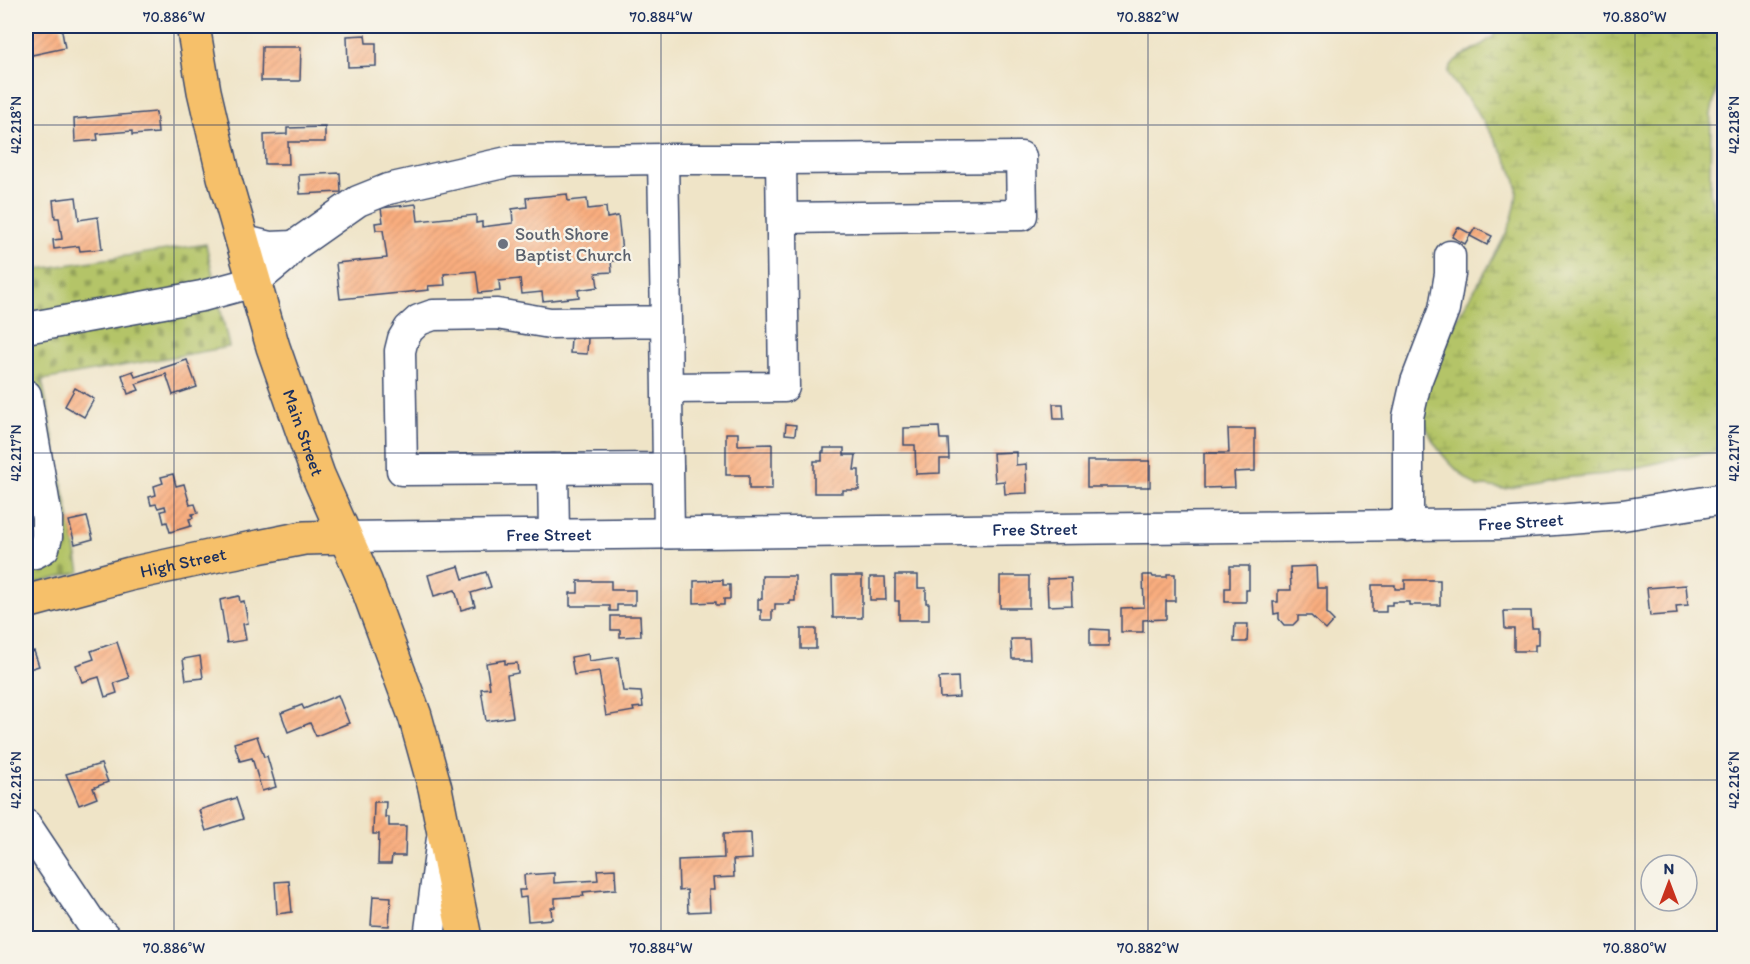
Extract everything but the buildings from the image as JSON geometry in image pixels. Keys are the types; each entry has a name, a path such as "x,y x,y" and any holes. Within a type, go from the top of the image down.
{"main road":[{"name":"Main Street","path":"194,26 204,91 241,240 282,376 318,475 365,581 412,707 428,760 443,829 458,937"},
{"name":"High Street","path":"26,602 130,574 223,554 304,538 345,537"}],"street":[{"path":"26,328 202,296 254,282 294,246 358,201 388,189 512,161 1021,157 1022,215 782,218"},
{"path":"663,159 669,533"},
{"path":"668,388 784,387 781,159"},
{"path":"241,240 270,247 294,246"},
{"path":"1408,526 1408,417 1416,382 1444,309 1450,274 1450,256"},
{"path":"666,321 550,323 497,314 433,315 419,320 409,329 400,351 402,470 668,468"},
{"path":"26,395 44,495 47,537 44,548 35,553 26,554"},
{"path":"553,469 554,534"},
{"name":"Free Street","path":"345,537 1408,526 1563,521 1725,500"},
{"path":"26,825 90,921 106,939"},
{"name":"Main Street","path":"429,939 443,829"}],"green space":[{"path":"1495,26 1724,26 1724,54 1711,114 1710,191 1724,251 1724,451 1699,454 1606,474 1563,478 1504,489 1477,487 1461,474 1439,450 1428,431 1424,402 1428,381 1436,360 1458,316 1506,234 1515,207 1517,188 1511,168 1480,116 1448,72 1455,61 1494,36"},
{"path":"206,244 229,347 42,380 80,572 26,586 26,271"}],"place":[{"name":"South Shore Baptist Church","path":"503,244"}]}
